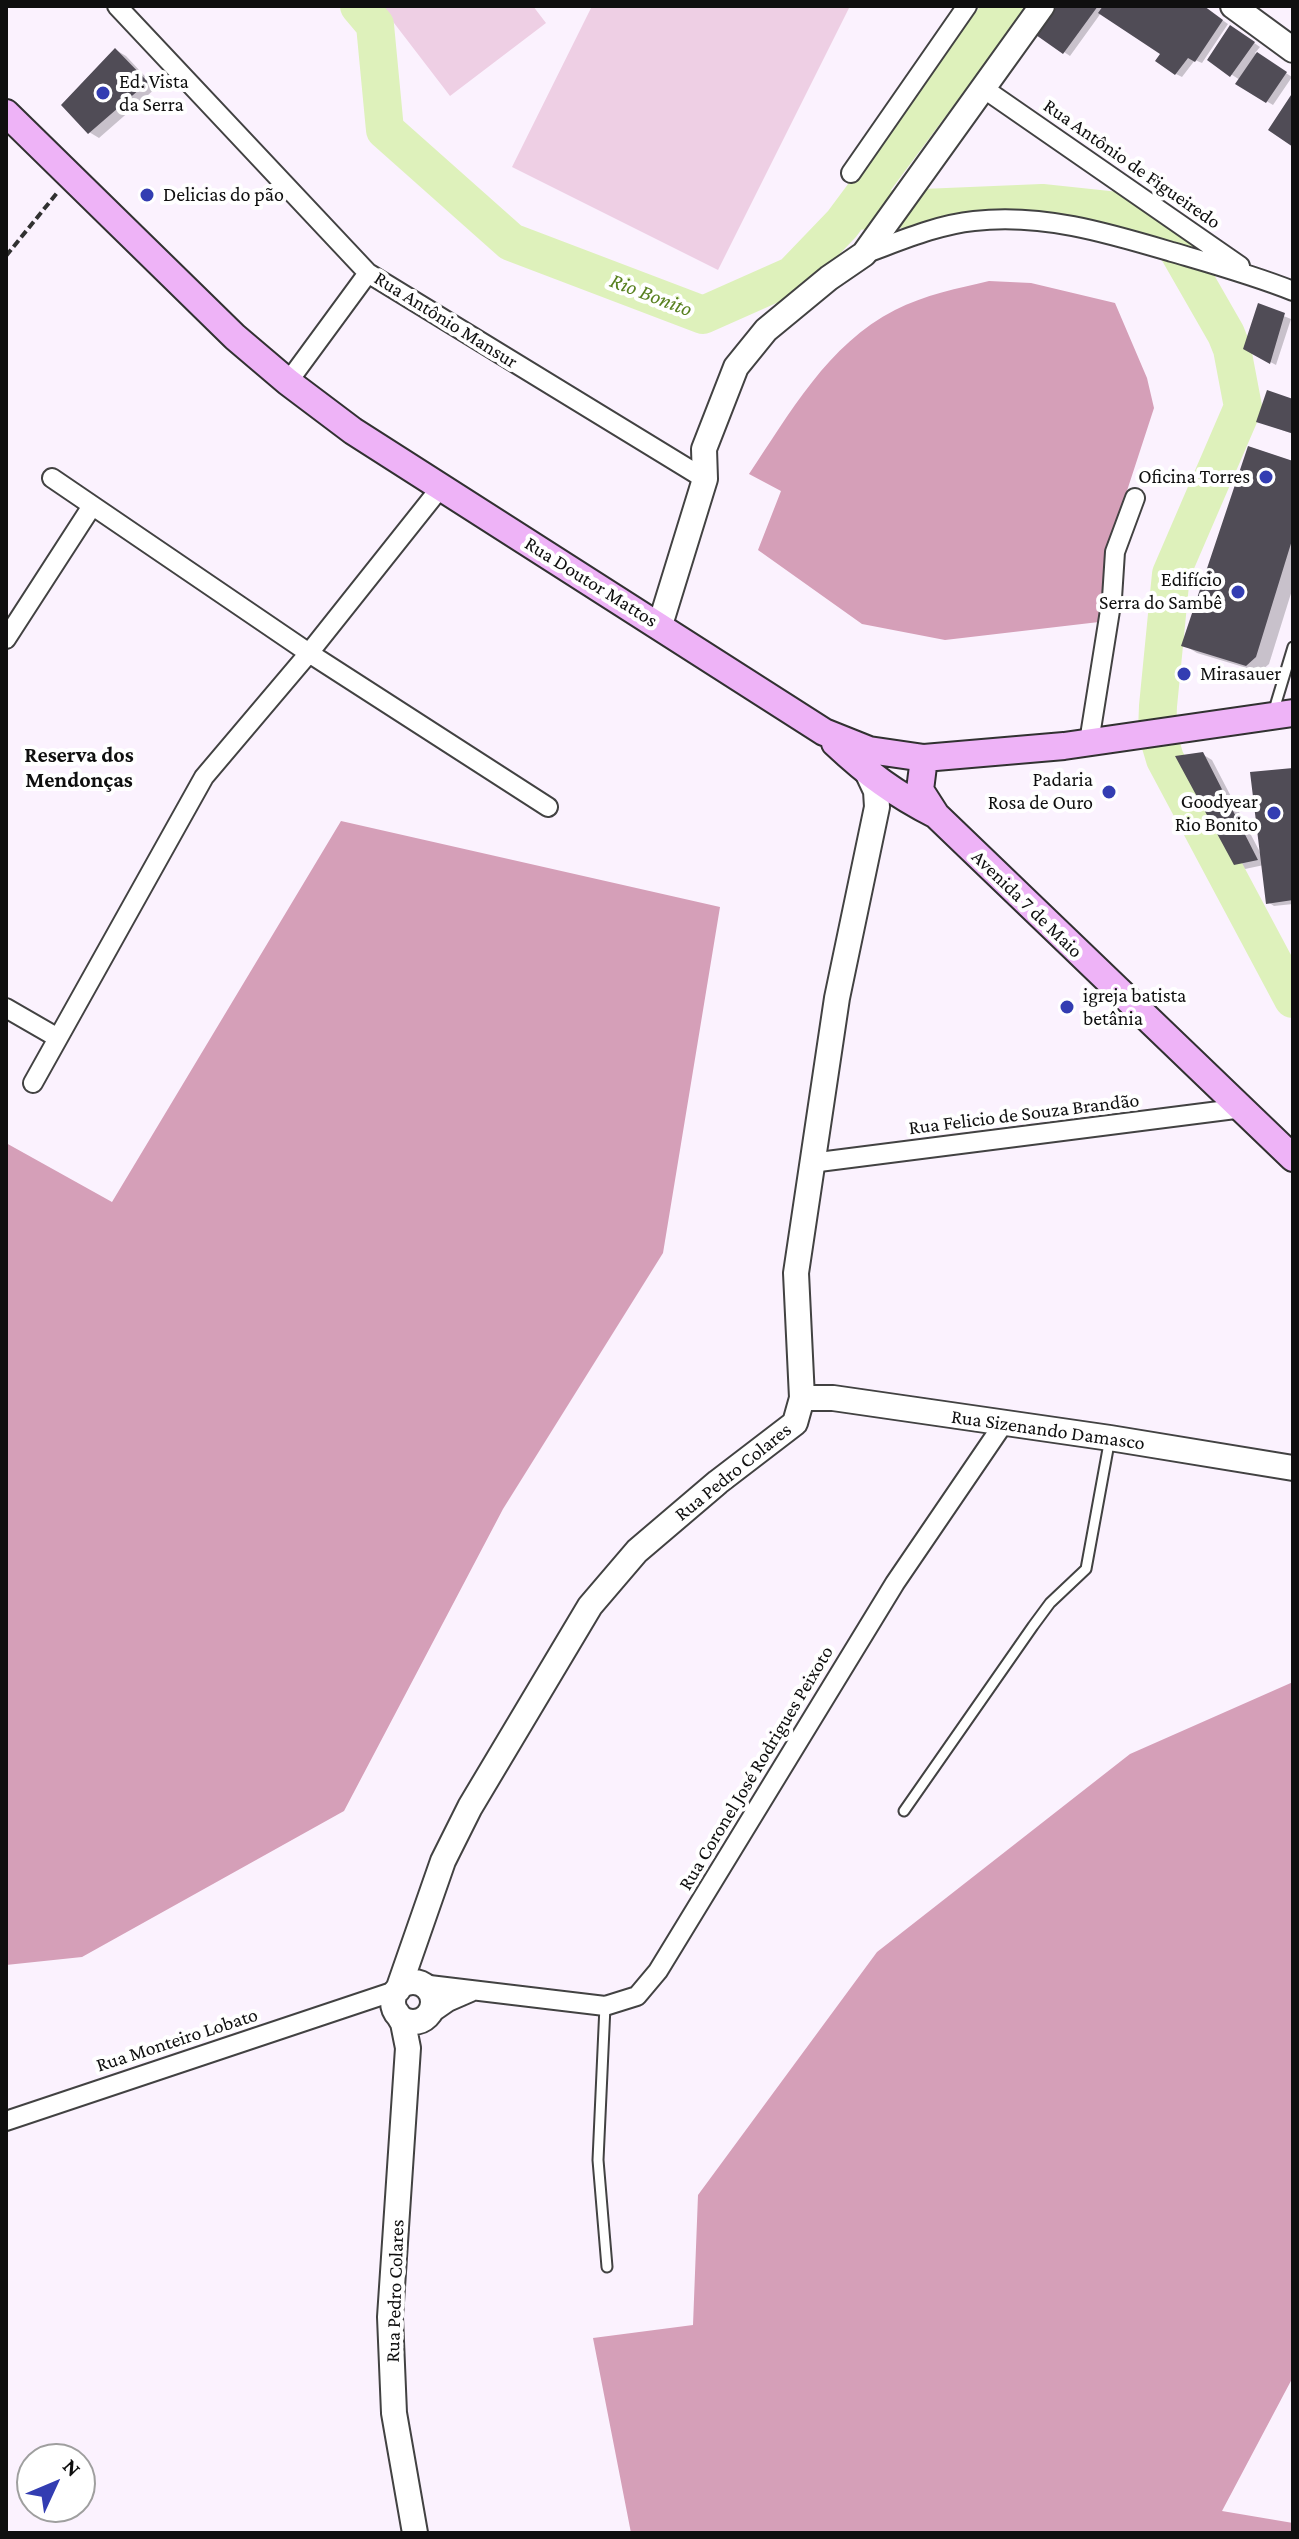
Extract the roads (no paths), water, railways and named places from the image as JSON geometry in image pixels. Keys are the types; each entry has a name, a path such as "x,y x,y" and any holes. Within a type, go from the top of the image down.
{"main road":[{"name":"Rua Doutor Mattos","path":"6,113 235,337 288,382 353,431 824,732 869,750 924,758 1089,742 1283,714"},
{"name":"Avenida 7 de Maio","path":"824,732 868,774 901,797 936,815"},
{"name":"Avenida 7 de Maio","path":"924,758 920,790 936,815 1293,1158"}],"street":[{"name":"Rua Antônio Mansur","path":"117,6 368,273 705,479"},
{"path":"851,173 967,6"},
{"path":"864,254 1042,6"},
{"path":"1233,6 1293,50"},
{"name":"Rua Antônio de Figueiredo","path":"983,88 1256,277"},
{"path":"660,625 705,479 704,449 736,367 766,330 829,278 864,254 929,230 975,221 1027,220 1096,230 1256,277 1293,291"},
{"path":"288,382 368,273"},
{"path":"52,478 309,653 548,807"},
{"path":"33,1083 204,777 309,653 441,487"},
{"path":"1089,742 1112,598 1115,552 1135,498"},
{"path":"6,639 92,506"},
{"name":"Rua Pedro Colares","path":"415,2533 394,2413 390,2317 408,2048 403,2023 405,1996 412,1974 409,1959 443,1861 470,1807 590,1606 637,1551 718,1482 795,1423 802,1398 796,1273 837,998 877,807 876,791 868,774"},
{"path":"6,1008 58,1038"},
{"name":"Rua Felicio de Souza Brandão","path":"811,1163 1243,1108"},
{"name":"Rua Sizenando Damasco","path":"802,1398 833,1398 1293,1468"},
{"name":"Rua Coronel José Rodrigues Peixoto","path":"405,1996 473,1991 605,2006 637,1996 658,1971 895,1583 1004,1423"},
{"path":"425,2018 433,2007 427,1988 405,1996 406,2021 420,2021 425,2018 448,2002 473,1991"},
{"name":"Rua Monteiro Lobato","path":"6,2121 363,2002 405,1996"},
{"name":"Rua Pedro Colares","path":"408,2048 425,2018"}],"lane":[{"path":"1283,714 1293,647"},
{"path":"904,1811 1050,1603 1086,1569 1110,1438"},
{"path":"605,2006 598,2160 607,2267"}],"waterway":[{"name":"Rio Bonito","path":"359,6 375,25 385,130 511,242 703,315 793,275 842,224 1004,6"},
{"path":"852,211 1042,203 1117,211 1136,217 1165,234 1175,245 1226,334 1232,349 1243,407 1171,574 1157,732 1165,759 1293,999"}],"place":[{"name":"Ed. Vista da Serra","path":"103,93"},
{"name":"Delicias do pão","path":"147,195"},
{"name":"Oficina Torres","path":"1266,477"},
{"name":"Edifício Serra do Sambê","path":"1238,592"},
{"name":"Mirasauer","path":"1184,674"},
{"name":"Padaria Rosa de Ouro","path":"1109,792"},
{"name":"Goodyear Rio Bonito","path":"1274,813"},
{"name":"igreja batista betânia","path":"1067,1007"}],"district":[{"name":"Reserva dos Mendonças","path":"79,768"}]}
